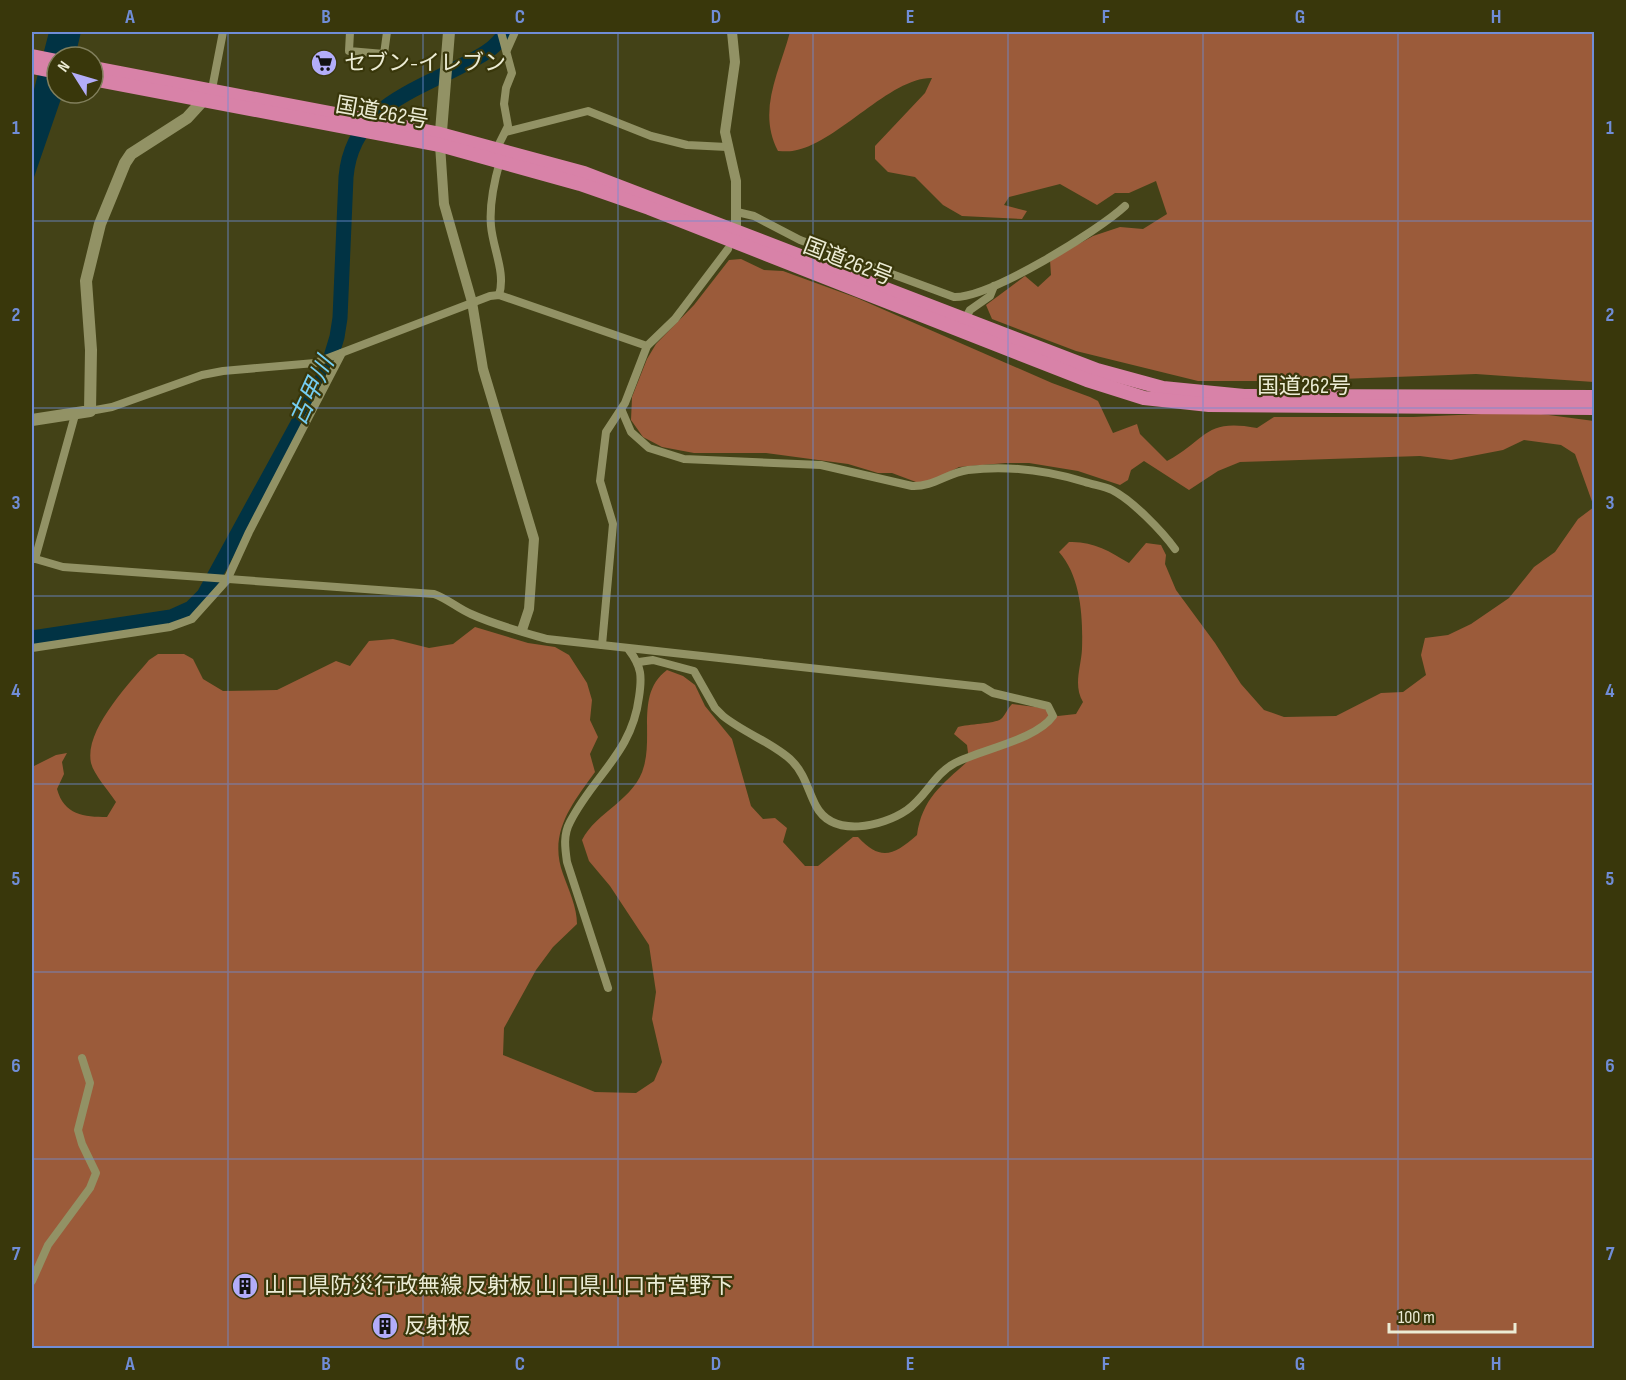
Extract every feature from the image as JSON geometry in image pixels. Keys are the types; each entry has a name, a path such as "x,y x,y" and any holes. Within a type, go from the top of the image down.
{"highway":[{"name":"国道262号","path":"105,76 440,139 499,155 584,173 645,195 963,324 1087,380 1144,398 1178,403 1241,406 1594,408"},
{"name":"国道262号","path":"963,324 1129,380 1188,392 1244,396 1594,397"}],"main road":[{"path":"440,139 449,32"},
{"path":"32,420 90,411 91,350 86,281 100,224 124,163 131,154 187,118 208,95"}],"street":[{"path":"208,95 223,32"},
{"path":"350,32 349,51 384,54 387,32"},
{"path":"499,295 502,284 491,226 492,202 499,155 508,126 504,104 506,88 512,73 501,32"},
{"path":"507,48 515,32"},
{"path":"732,32 735,62 726,115 727,147 736,181 736,225"},
{"path":"506,132 588,111 651,136 687,145 727,147"},
{"path":"440,139 444,204 472,302 483,369 534,538 529,609 522,630"},
{"path":"737,212 754,216 800,240 954,297 978,294 994,286 1106,224 1125,206"},
{"path":"602,645 613,524 600,481 606,432 622,411 647,346 675,319 728,249"},
{"path":"963,324 970,310 990,296 994,286"},
{"path":"90,411 112,407 156,390 223,371 315,363 472,302 499,295 647,346"},
{"path":"32,648 114,637 184,623 204,608 226,580 340,354"},
{"path":"622,411 631,432 649,448 684,459 821,465 912,486 925,486 954,472 1004,467 1069,477 1111,489 1168,538 1175,549"},
{"path":"75,415 33,558 63,567 434,594 447,598 467,612 489,622 548,639 629,650 786,664 983,687 993,693 1048,706 1053,716 1048,723 1030,734 984,750 946,768 917,802 905,812 876,823 853,826 835,823 824,814 791,760 723,716 715,708 694,671 653,660 639,662"},
{"path":"608,988 567,862 564,842 570,822 630,735 637,715 642,675 639,662 629,650"},
{"path":"32,1281 48,1245 90,1188 96,1173 78,1130 90,1083 82,1058"}],"shaded area":[{"path":"790,32 1594,32 1594,382 1476,374 1286,381 1198,381 1076,351 992,319 986,305 1025,276 1038,287 1051,275 1050,260 1093,236 1120,227 1143,229 1167,214 1156,181 1129,193 1115,193 1097,205 1060,184 1009,197 1004,205 1027,211 1022,219 962,216 943,205 915,177 888,172 875,159 875,146 925,93 932,78 916,80 900,88 813,144 795,151 778,151 769,121 770,107 776,77"},
{"path":"741,259 764,270 783,271 857,298 1052,383 1090,397 1098,401 1113,433 1137,424 1140,434 1167,461 1216,428 1240,426 1257,428 1274,417 1413,417 1526,412 1594,421 1594,507 1575,454 1561,445 1524,440 1503,450 1451,460 1420,456 1240,462 1218,471 1189,490 1144,461 1131,470 1128,480 1120,485 1078,471 1029,463 959,467 930,482 916,482 892,473 878,473 848,464 766,453 694,453 662,447 643,437 631,420 632,397 647,359 656,344 694,305 729,260"},
{"path":"1594,507 1594,1348 32,1348 32,767 56,755 67,753 62,762 64,774 57,789 60,798 76,813 107,817 116,802 98,778 91,763 94,736 120,694 149,660 158,654 184,654 193,659 203,679 223,691 277,690 336,661 350,666 369,641 393,639 429,648 453,644 475,627 528,643 555,647 569,655 587,683 592,700 590,720 598,737 590,754 595,772 571,808 560,832 558,845 559,859 574,905 577,924 553,947 536,970 504,1028 503,1055 595,1092 636,1093 654,1081 662,1062 652,1019 656,992 649,945 610,886 589,861 582,840 596,821 625,797 640,778 646,754 648,702 657,679 667,670 683,676 695,685 705,706 732,739 751,806 763,819 775,818 787,828 783,842 805,866 818,866 853,837 858,837 874,850 888,853 917,835 929,801 942,785 969,760 967,745 954,734 958,727 998,721 1012,704 1043,708 1058,716 1076,714 1083,702 1078,689 1082,649 1081,611 1072,573 1059,552 1069,542 1093,545 1129,563 1146,543 1161,545 1166,555 1165,564 1176,590 1215,643 1241,684 1264,710 1284,717 1336,716 1381,693 1403,692 1426,675 1421,655 1425,638 1448,635 1471,624 1509,598 1534,567 1555,552 1578,519"}],"water":[{"path":"49,32 81,32 78,45 46,45"},
{"path":"45,47 45,105 59,105 32,183 32,97"}],"waterway":[{"name":"古甲川","path":"32,638 171,617 191,608 204,595 327,370 340,318 346,177 351,154 359,135 387,106 482,55 492,48 506,32"}],"place":[{"name":"セブン-イレブン","path":"324,63"},
{"name":"山口県防災行政無線 反射板 山口県山口市宮野下","path":"245,1286"},
{"name":"反射板","path":"385,1326"}]}
